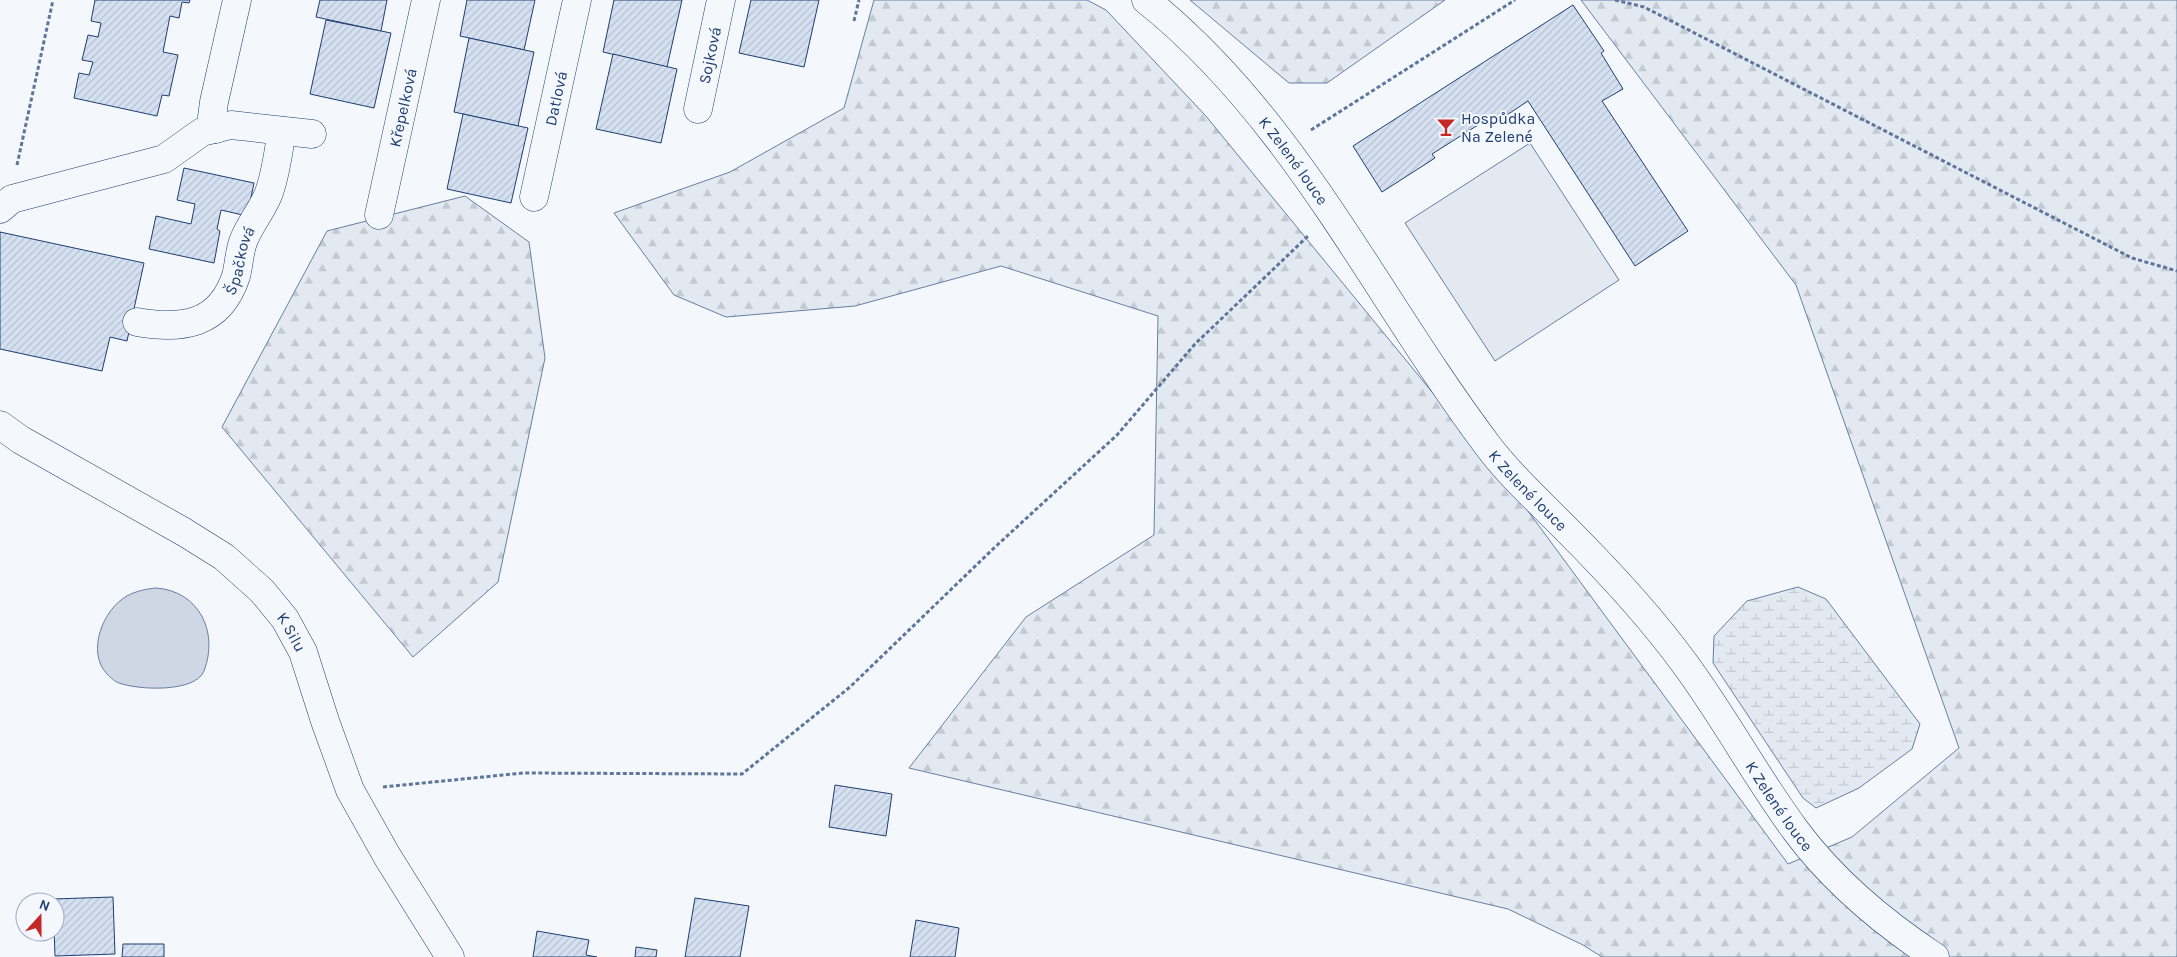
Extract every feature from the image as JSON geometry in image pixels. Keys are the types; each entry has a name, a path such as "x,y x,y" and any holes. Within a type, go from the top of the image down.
{"street":[{"path":"216,129 212,117 214,102 237,0"},
{"name":"Křepelková","path":"379,215 426,0"},
{"name":"Datlová","path":"534,197 577,0"},
{"name":"Sojková","path":"698,109 721,0"},
{"name":"K Zelené louce","path":"1146,0 1196,43 1244,93 1332,213 1401,322 1491,450 1511,473 1614,577 1660,629 1688,667 1796,831 1838,880 1864,904 1894,929 1934,957"},
{"path":"6,204 164,159 202,132 231,125 312,134"},
{"name":"Špačková","path":"137,322 161,326 180,326 208,316 228,296 236,276 243,242 269,192 282,131"},
{"name":"K Silu","path":"0,425 20,440 184,532 224,557 262,590 284,619 304,652 325,721 350,790 450,957"}],"path":[{"path":"6,204 53,0"},
{"path":"854,21 859,0"},
{"path":"1284,147 1515,0"},
{"path":"1615,0 1644,7 2132,258 2177,271"},
{"path":"350,790 523,773 742,774 850,686 994,548 1117,435 1195,344 1332,213"}],"green space":[{"path":"874,0 1087,0 1106,10 1205,115 1514,492 1788,864 1852,837 1959,748 1796,285 1581,0 2177,0 2177,957 1602,957 1583,945 1508,909 909,768 1026,617 1154,535 1158,316 1001,266 855,306 726,317 674,295 614,213 730,172 844,108"},
{"path":"1190,0 1445,0 1327,83 1289,83"},
{"path":"1530,143 1619,280 1495,361 1405,223"},
{"path":"465,196 529,242 545,358 498,582 413,657 222,427 327,231"},
{"path":"1798,587 1826,599 1920,724 1912,749 1859,788 1816,808 1803,798 1713,663 1714,636 1747,601"}],"shaded area":[{"path":"156,588 171,591 184,597 194,605 202,616 207,628 209,642 204,671 199,678 190,683 165,688 139,687 117,682 107,674 101,665 98,654 100,632 118,602 141,590"}],"building":[{"path":"95,0 190,0 189,3 182,2 179,18 170,16 163,52 178,55 169,96 162,95 157,116 74,98 79,73 89,75 93,62 82,60 88,35 98,37 101,23 91,21"},
{"path":"320,0 387,0 381,31 316,17"},
{"path":"467,0 535,0 524,50 460,36"},
{"path":"614,0 682,0 667,67 603,52"},
{"path":"751,0 819,0 804,67 739,53"},
{"path":"1573,5 1604,51 1601,53 1623,89 1602,101 1688,231 1635,266 1528,101 1493,124 1489,118 1432,154 1435,158 1382,192 1353,146"},
{"path":"326,20 391,33 374,108 310,94"},
{"path":"469,38 534,52 518,126 454,112"},
{"path":"613,54 677,69 661,143 596,129"},
{"path":"463,114 528,128 511,203 447,189"},
{"path":"184,168 254,183 247,216 221,210 217,229 220,231 214,263 149,249 156,216 191,224 195,204 177,200"},
{"path":"0,232 144,263 127,341 110,337 102,371 0,349"},
{"path":"835,785 892,794 886,836 829,827"},
{"path":"113,897 115,954 55,956 55,942 65,942 65,899"},
{"path":"695,898 749,906 740,957 685,957"},
{"path":"916,920 959,928 955,957 910,957"},
{"path":"537,931 589,940 586,955 597,957 533,957"},
{"path":"123,944 164,944 164,957 122,957"},
{"path":"636,947 657,950 656,957 635,957"}],"place":[{"name":"Hospůdka Na Zelené","path":"1446,127"}]}
